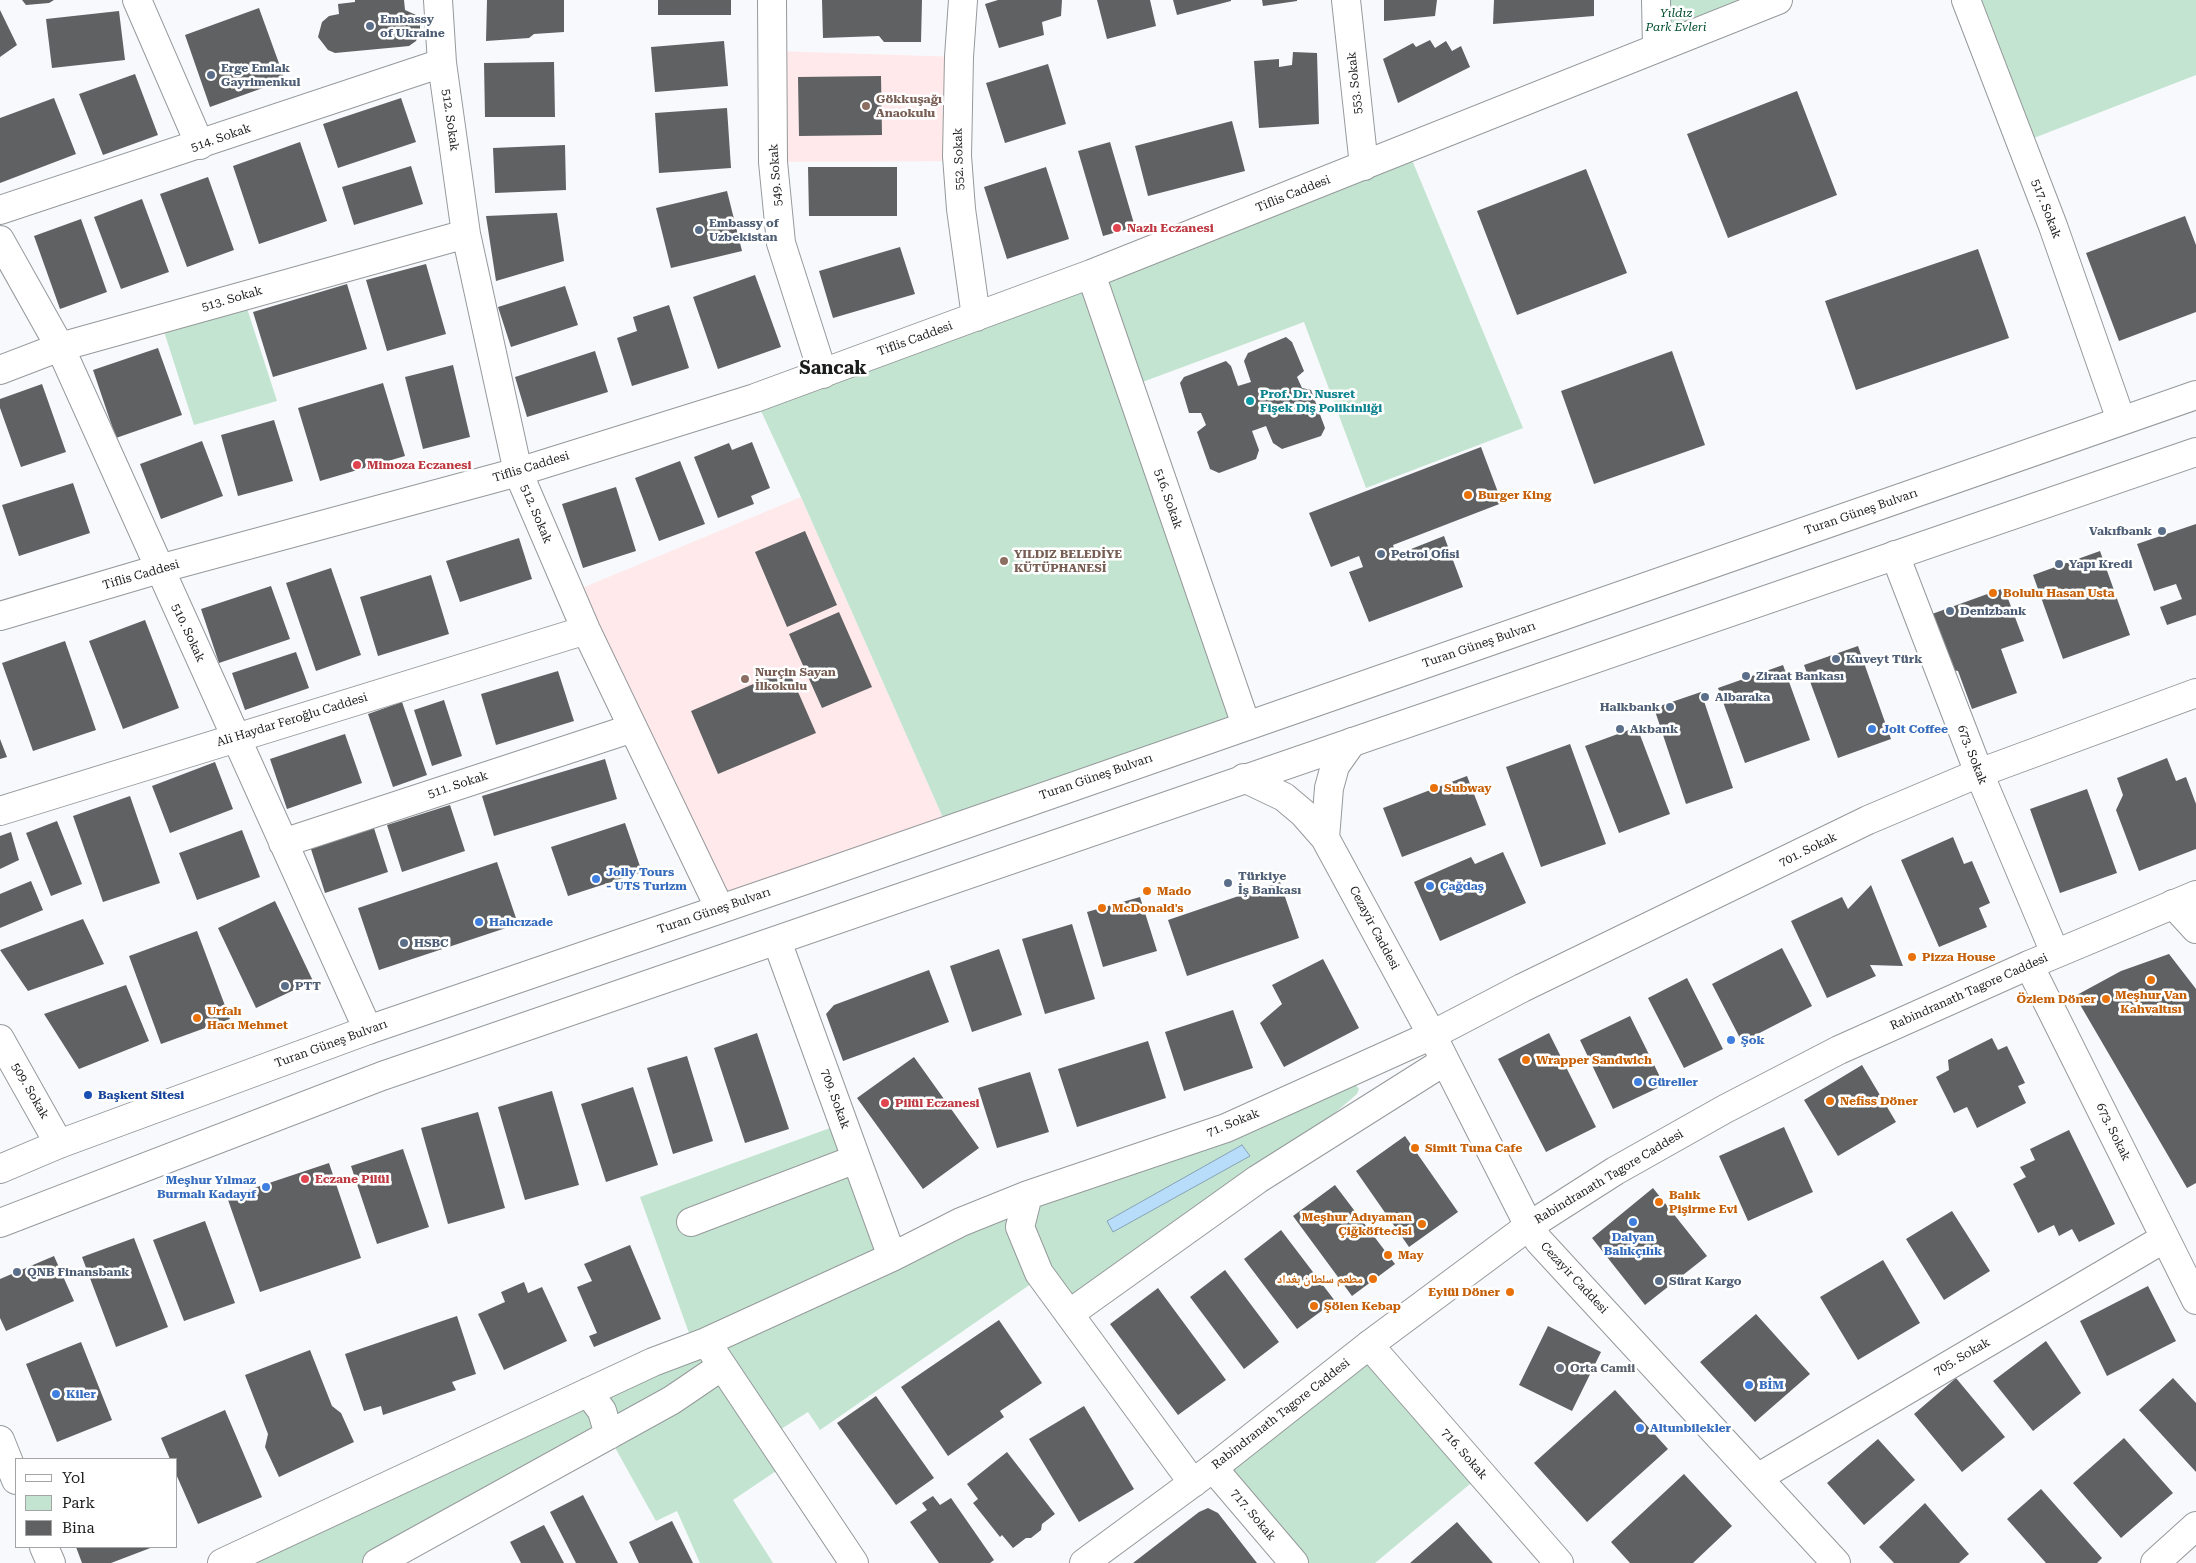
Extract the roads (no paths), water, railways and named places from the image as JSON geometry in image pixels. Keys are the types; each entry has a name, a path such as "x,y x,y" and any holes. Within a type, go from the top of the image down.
{"street":[{"path":"137,0 200,145"},
{"name":"512. Sokak","path":"438,0 442,63 466,234 518,472 586,630 720,909"},
{"name":"549. Sokak","path":"772,0 774,162 781,243 823,374"},
{"name":"552. Sokak","path":"963,0 959,57 957,156 961,209 976,317"},
{"name":"553. Sokak","path":"1346,0 1364,166"},
{"path":"1656,0 1657,48"},
{"name":"Tiflis Caddesi","path":"0,616 159,569 518,472 755,398 1091,274 1778,0"},
{"name":"517. Sokak","path":"1966,0 2053,226 2121,420"},
{"name":"514. Sokak","path":"0,210 442,63"},
{"name":"513. Sokak","path":"0,370 60,348 466,234"},
{"name":"510. Sokak","path":"0,240 60,348 368,1030"},
{"name":"516. Sokak","path":"1091,274 1246,725"},
{"name":"Turan Güneş Bulvarı","path":"0,1169 59,1144 368,1030 2196,395"},
{"path":"0,1223 382,1076 2196,452"},
{"name":"673. Sokak","path":"1895,555 1979,773 2055,953"},
{"name":"Ali Haydar Feroğlu Caddesi","path":"0,812 236,737 586,630"},
{"name":"701. Sokak","path":"1432,1035 1522,988 1859,825 1979,773 2196,693"},
{"name":"511. Sokak","path":"283,843 633,728"},
{"path":"1325,838 1331,780 1335,766 1352,742"},
{"name":"Cezayir Caddesi","path":"1244,778 1284,797 1303,813 1325,838 1432,1035 1529,1226 1557,1261 1759,1477 1836,1563"},
{"path":"2184,900 2196,929"},
{"name":"Rabindranath Tagore Caddesi","path":"1084,1563 1203,1475 1369,1345 1529,1226 1615,1171 1725,1109 1839,1050 2055,953 2184,900"},
{"name":"709. Sokak","path":"777,941 892,1257"},
{"name":"673. Sokak","path":"2029,965 2196,1300"},
{"name":"71. Sokak","path":"223,1563 653,1362 706,1342 892,1257 961,1222 1028,1195 1226,1128 1432,1035"},
{"name":"509. Sokak","path":"0,1039 59,1144"},
{"path":"1069,1314 1258,1179 1445,1061"},
{"path":"691,1222 856,1158"},
{"name":"717. Sokak","path":"1028,1195 1020,1227 1039,1272 1069,1314 1203,1475 1294,1563"},
{"name":"705. Sokak","path":"1759,1477 2165,1238"},
{"path":"706,1342 854,1563"},
{"name":"716. Sokak","path":"1369,1345 1559,1563"},
{"path":"377,1563 672,1400 722,1366"},
{"path":"588,1392 602,1411 608,1435"},
{"path":"0,1440 15,1478"},
{"path":"2155,1563 2196,1526"},
{"path":"44,1548 50,1563"}],"water":[{"path":"1242,1145 1250,1156 1113,1232 1107,1221"}],"place":[{"name":"Embassy of Ukraine","path":"370,26"},
{"name":"Erge Emlak Gayrimenkul","path":"211,75"},
{"name":"Gökkuşağı Anaokulu","path":"866,106"},
{"name":"Nazlı Eczanesi","path":"1117,228"},
{"name":"Embassy of Uzbekistan","path":"699,230"},
{"name":"Prof. Dr. Nusret Fişek Diş Polikinliği","path":"1250,401"},
{"name":"Mimoza Eczanesi","path":"357,465"},
{"name":"Burger King","path":"1468,495"},
{"name":"Vakıfbank","path":"2162,531"},
{"name":"Petrol Ofisi","path":"1381,554"},
{"name":"YILDIZ BELEDİYE KÜTÜPHANESİ","path":"1004,561"},
{"name":"Yapı Kredi","path":"2059,564"},
{"name":"Bolulu Hasan Usta","path":"1993,593"},
{"name":"Denizbank","path":"1950,611"},
{"name":"Kuveyt Türk","path":"1836,659"},
{"name":"Ziraat Bankası","path":"1746,676"},
{"name":"Nurçin Sayan İlkokulu","path":"745,679"},
{"name":"Albaraka","path":"1705,697"},
{"name":"Halkbank","path":"1670,707"},
{"name":"Akbank","path":"1620,729"},
{"name":"Jolt Coffee","path":"1872,729"},
{"name":"Subway","path":"1434,788"},
{"name":"Jolly Tours - UTS Turizm","path":"596,879"},
{"name":"Türkiye İş Bankası","path":"1228,883"},
{"name":"Çağdaş","path":"1430,886"},
{"name":"Mado","path":"1147,891"},
{"name":"McDonald's","path":"1102,908"},
{"name":"Halıcızade","path":"479,922"},
{"name":"HSBC","path":"404,943"},
{"name":"Pizza House","path":"1912,957"},
{"name":"Meşhur Van Kahvaltısı","path":"2151,980"},
{"name":"PTT","path":"285,986"},
{"name":"Özlem Döner","path":"2106,999"},
{"name":"Urfalı Hacı Mehmet","path":"197,1018"},
{"name":"Şok","path":"1731,1040"},
{"name":"Wrapper Sandwich","path":"1526,1060"},
{"name":"Güreller","path":"1638,1082"},
{"name":"Başkent Sitesi","path":"88,1095"},
{"name":"Nefiss Döner","path":"1830,1101"},
{"name":"Pilül Eczanesi","path":"885,1103"},
{"name":"Simit Tuna Cafe","path":"1415,1148"},
{"name":"Eczane Pilül","path":"305,1179"},
{"name":"Meşhur Yılmaz Burmalı Kadayıf","path":"266,1187"},
{"name":"Balık Pişirme Evi","path":"1659,1202"},
{"name":"Dalyan Balıkçılık","path":"1633,1222"},
{"name":"Meşhur Adıyaman Çiğköftecisi","path":"1422,1224"},
{"name":"May","path":"1388,1255"},
{"name":"QNB Finansbank","path":"17,1272"},
{"name":"مطعم سلطان بغداد","path":"1373,1279"},
{"name":"Sürat Kargo","path":"1659,1281"},
{"name":"Eylül Döner","path":"1510,1292"},
{"name":"Şölen Kebap","path":"1314,1306"},
{"name":"Orta Camii","path":"1560,1368"},
{"name":"BİM","path":"1749,1385"},
{"name":"Kiler","path":"56,1394"},
{"name":"Altunbilekler","path":"1640,1428"}],"district":[{"name":"Sancak","path":"833,369"}],"park label":[{"name":"Yıldız Park Evleri","path":"1676,20"}]}
